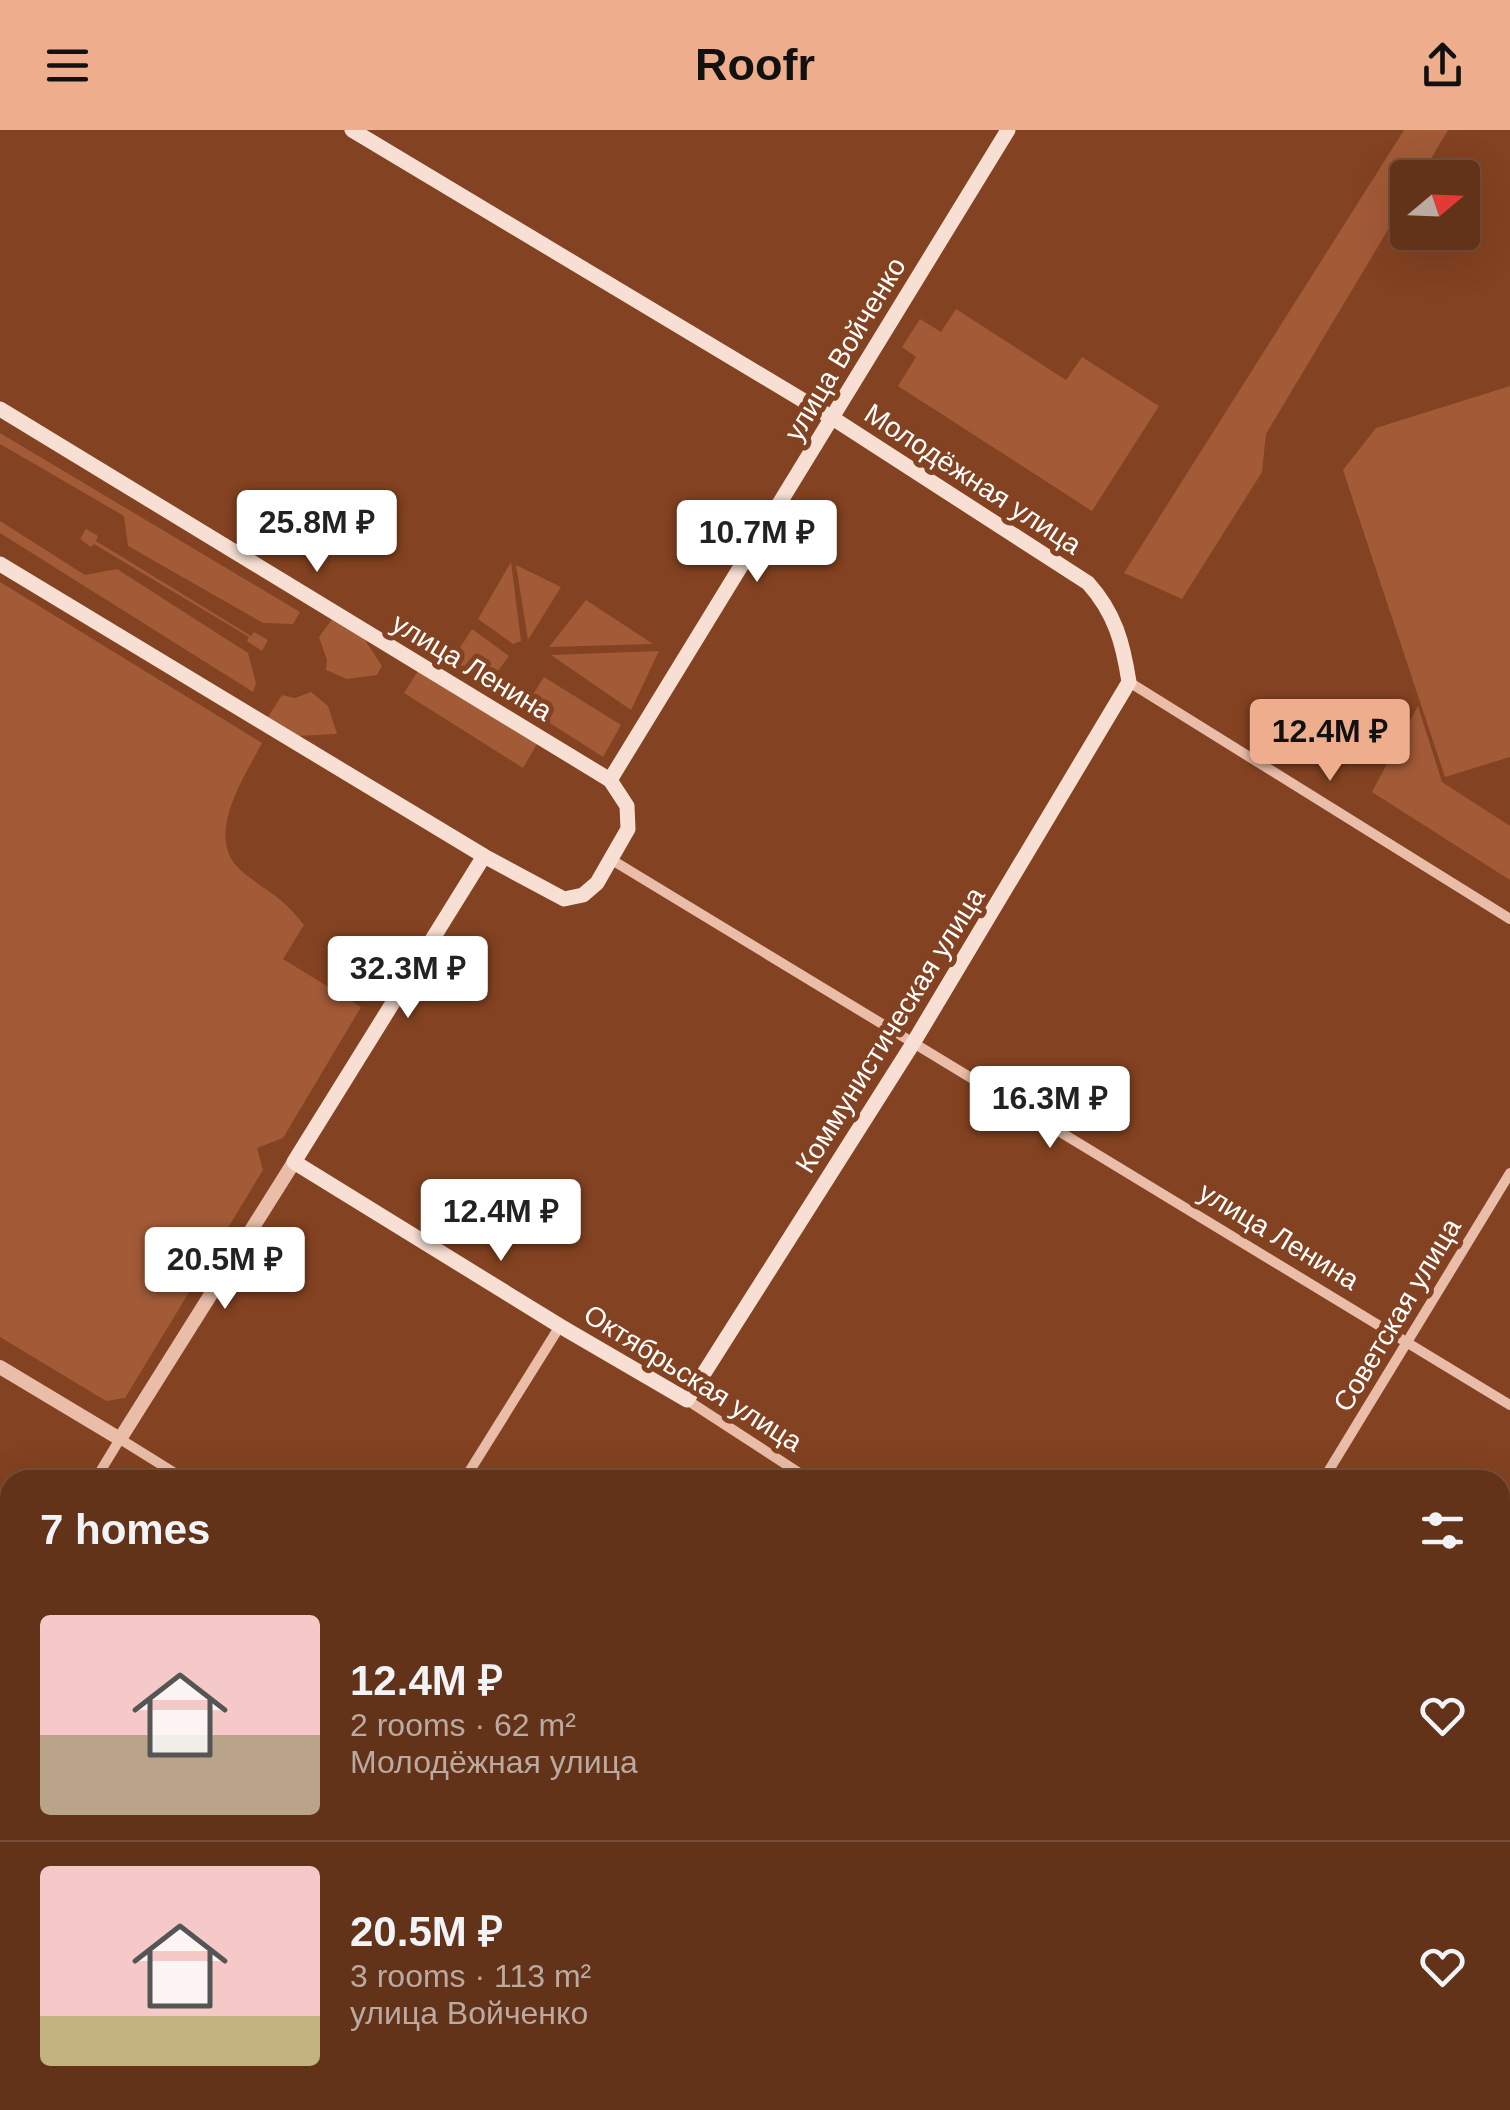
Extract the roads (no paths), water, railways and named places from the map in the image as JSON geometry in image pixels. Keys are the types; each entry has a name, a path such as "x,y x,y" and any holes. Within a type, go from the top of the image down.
{"main road":[{"name":"Молодёжная улица","path":"352,130 834,419 1088,583 1105,602 1117,626 1129,682"},
{"name":"улица Войченко","path":"610,780 1008,130"},
{"name":"улица Ленина","path":"0,409 610,780"},
{"path":"0,564 484,856 564,899 589,891 628,829 627,806 610,780"},
{"name":"Коммунистическая улица","path":"688,1400 912,1045 1129,682"},
{"path":"294,1162 484,856"},
{"name":"Октябрьская улица","path":"294,1162 688,1400"}],"street":[{"path":"1129,682 1510,919"},
{"name":"улица Ленина","path":"612,860 1510,1405"},
{"path":"101,1470 294,1162"},
{"name":"Советская улица","path":"1328,1470 1510,1173"},
{"path":"470,1470 560,1326"},
{"path":"0,1366 170,1470"},
{"name":"Октябрьская улица","path":"688,1400 795,1470"}]}
